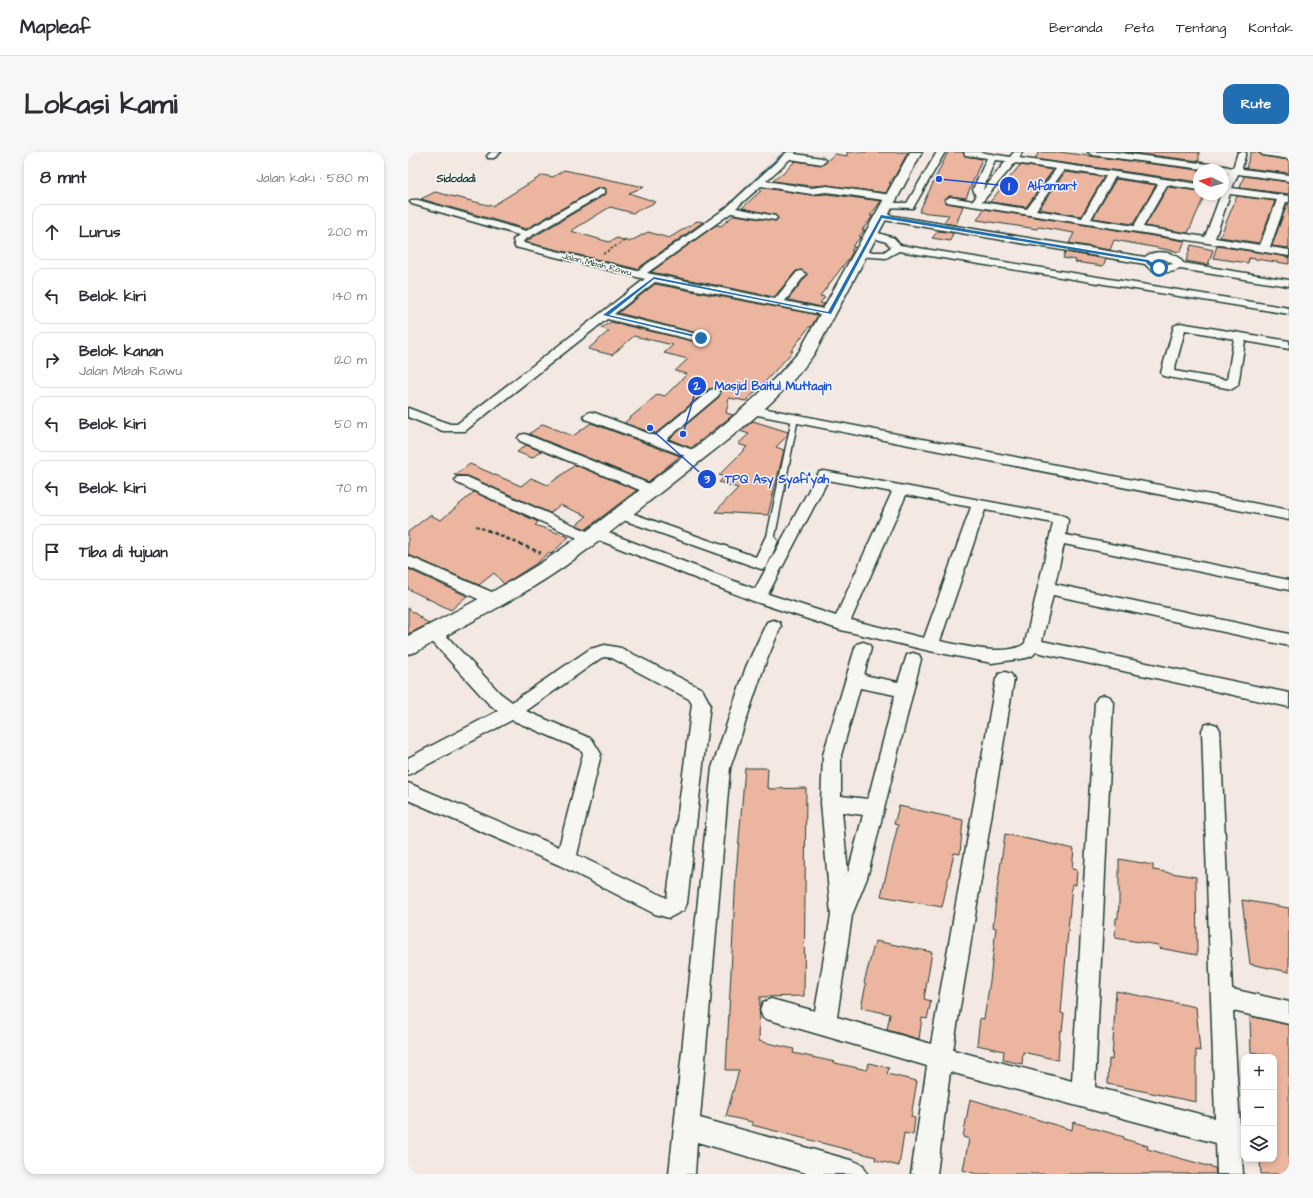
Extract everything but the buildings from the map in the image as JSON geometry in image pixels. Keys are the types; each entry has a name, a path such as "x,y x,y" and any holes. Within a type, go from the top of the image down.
{"street":[{"path":"408,646 439,639 495,600 558,561 696,456 752,410 785,379 806,354 916,152"},
{"path":"886,207 910,206 940,152"},
{"path":"1024,161 1032,152"},
{"path":"1092,152 1125,154 1289,175"},
{"path":"1230,168 1242,152"},
{"path":"1263,152 1289,156"},
{"path":"968,153 992,156 1016,156 1024,161 1193,186"},
{"path":"639,274 729,210 790,154 822,161"},
{"path":"977,201 978,190 992,156"},
{"path":"977,201 1016,156"},
{"path":"1029,213 1062,167"},
{"path":"1230,168 1289,178"},
{"path":"1084,222 1112,174"},
{"path":"1137,229 1164,182"},
{"path":"760,183 811,191 827,189 886,207 1148,261 1154,256 1161,255 1174,259 1178,262 1178,265 1289,283"},
{"path":"415,202 527,234 602,191"},
{"path":"1229,191 1286,199 1264,249"},
{"path":"950,200 977,201 1029,213 1289,253"},
{"path":"1209,240 1222,200"},
{"path":"1209,207 1220,209"},
{"path":"729,210 772,218"},
{"path":"1196,238 1202,226"},
{"name":"Jalan Mbah Rawu","path":"527,234 518,240 519,245 654,278 777,304 829,313"},
{"path":"872,234 890,240 897,248 1289,311"},
{"path":"861,254 886,255 897,248"},
{"path":"777,304 802,274"},
{"path":"408,412 448,428 460,428 608,316 654,278"},
{"path":"608,316 701,338"},
{"path":"1240,336 1232,385 1167,373 1180,326 1240,336 1289,345"},
{"path":"658,441 714,393"},
{"path":"752,410 1289,515"},
{"path":"590,416 696,456"},
{"path":"525,438 652,490"},
{"path":"462,480 592,536 759,597 841,624 930,646 992,658 1026,652 1033,645 1062,520 824,475 759,597"},
{"path":"841,624 901,490"},
{"path":"930,646 979,504"},
{"path":"620,514 761,564 770,541"},
{"path":"1058,538 1289,585"},
{"path":"408,562 495,600"},
{"path":"1046,588 1289,640"},
{"path":"682,1174 721,768 755,667 774,626"},
{"path":"439,639 494,698 511,712 586,744 592,754 566,859"},
{"path":"1033,645 1289,700"},
{"path":"842,915 831,803 832,755 863,648"},
{"path":"408,767 511,712 596,653 605,651 615,652 696,694 701,704 677,904 669,908 662,907 566,859 408,791"},
{"path":"824,1025 842,915 857,878 913,659"},
{"path":"924,1174 940,1058 1005,679"},
{"path":"853,680 905,690"},
{"path":"1083,1096 1104,702"},
{"path":"1211,730 1221,996 1230,1174"},
{"path":"831,803 874,808"},
{"path":"1221,996 1289,1012"},
{"path":"771,1010 940,1058 1229,1134"},
{"path":"686,1126 854,1174"}],"lane":[{"path":"770,541 795,418"}],"path":[{"path":"589,262 627,239"},
{"path":"476,526 558,561"}],"waterway":[{"path":"733,201 785,152"}],"place":[{"name":"Alfamart","path":"939,179"},
{"name":"TPQ Asy Syafi\"yah","path":"650,428"},
{"name":"Masjid Baitul Muttaqin","path":"683,434"}],"district":[{"name":"Sidodadi","path":"456,178"}],"route":[{"path":"701,338 605,315 654,278 777,304 829,313 881,217 1148,261 1149,264 1159,268"}]}
